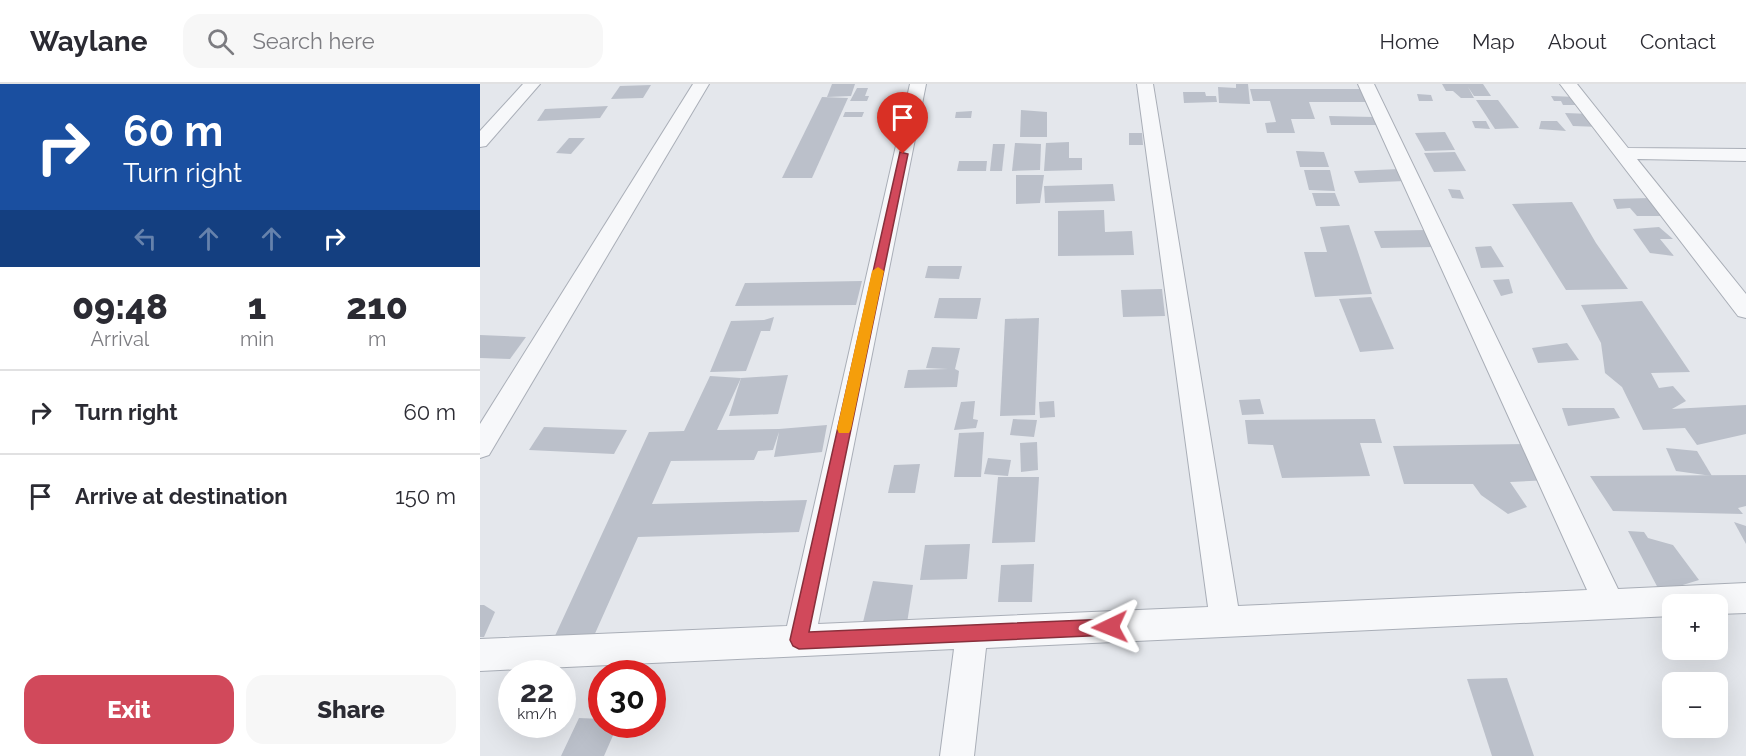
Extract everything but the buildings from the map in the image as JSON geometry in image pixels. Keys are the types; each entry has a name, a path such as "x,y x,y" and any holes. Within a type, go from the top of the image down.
{"street":[{"path":"480,142 532,84"},
{"path":"480,447 701,84"},
{"path":"799,640 918,84"},
{"path":"1145,84 1225,621"},
{"path":"1366,84 1609,604"},
{"path":"1568,84 1746,310"},
{"path":"1622,153 1746,155"},
{"path":"480,655 1746,598"},
{"path":"957,756 972,633"}],"slow traffic":[{"path":"844,429 878,271"}],"route":[{"path":"903,154 799,640 1110,627"}]}
